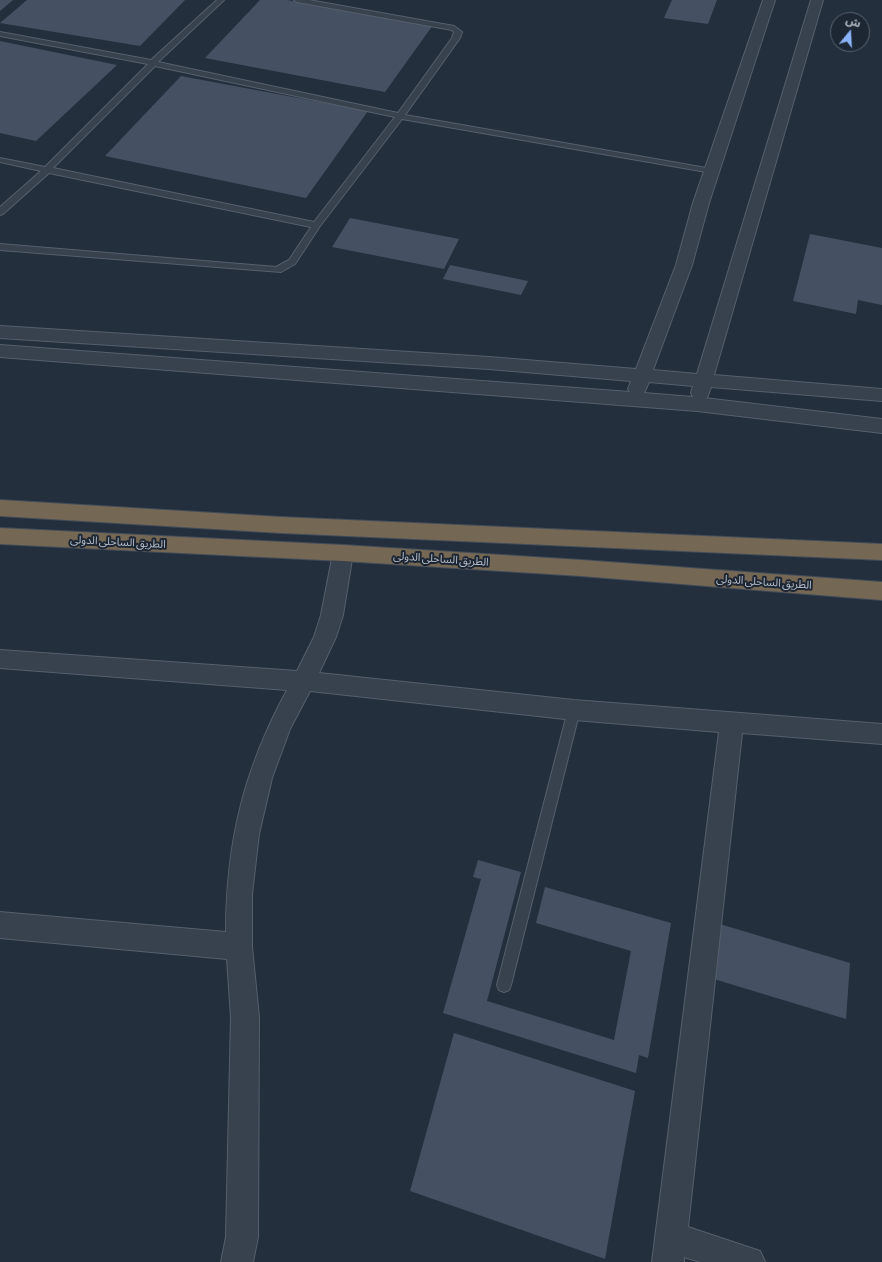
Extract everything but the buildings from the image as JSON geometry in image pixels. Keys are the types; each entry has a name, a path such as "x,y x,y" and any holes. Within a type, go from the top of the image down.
{"highway":[{"path":"0,508 289,525 882,552"},
{"name":"الطريق الساحلى الدولى","path":"0,536 342,553 581,568 882,591"}],"street":[{"path":"633,400 684,265 712,171 769,0"},
{"path":"697,404 816,0"},
{"path":"0,332 489,364 642,377 705,379 882,395"},
{"path":"0,351 697,404 882,426"},
{"path":"237,1262 242,1237 245,1017 239,947 239,894 246,834 260,778 279,727 316,659 332,615 342,553"},
{"path":"0,659 304,681 574,710 882,734"},
{"path":"732,722 670,1249 749,1262"},
{"path":"0,925 239,947"}],"lane":[{"path":"0,212 47,170 153,63 221,0"},
{"path":"0,247 278,270 292,262 316,225 400,116 456,38 458,32 454,28 297,0"},
{"path":"0,34 153,63 400,116 712,171"},
{"path":"0,160 316,225"},
{"path":"504,985 574,710"}]}
